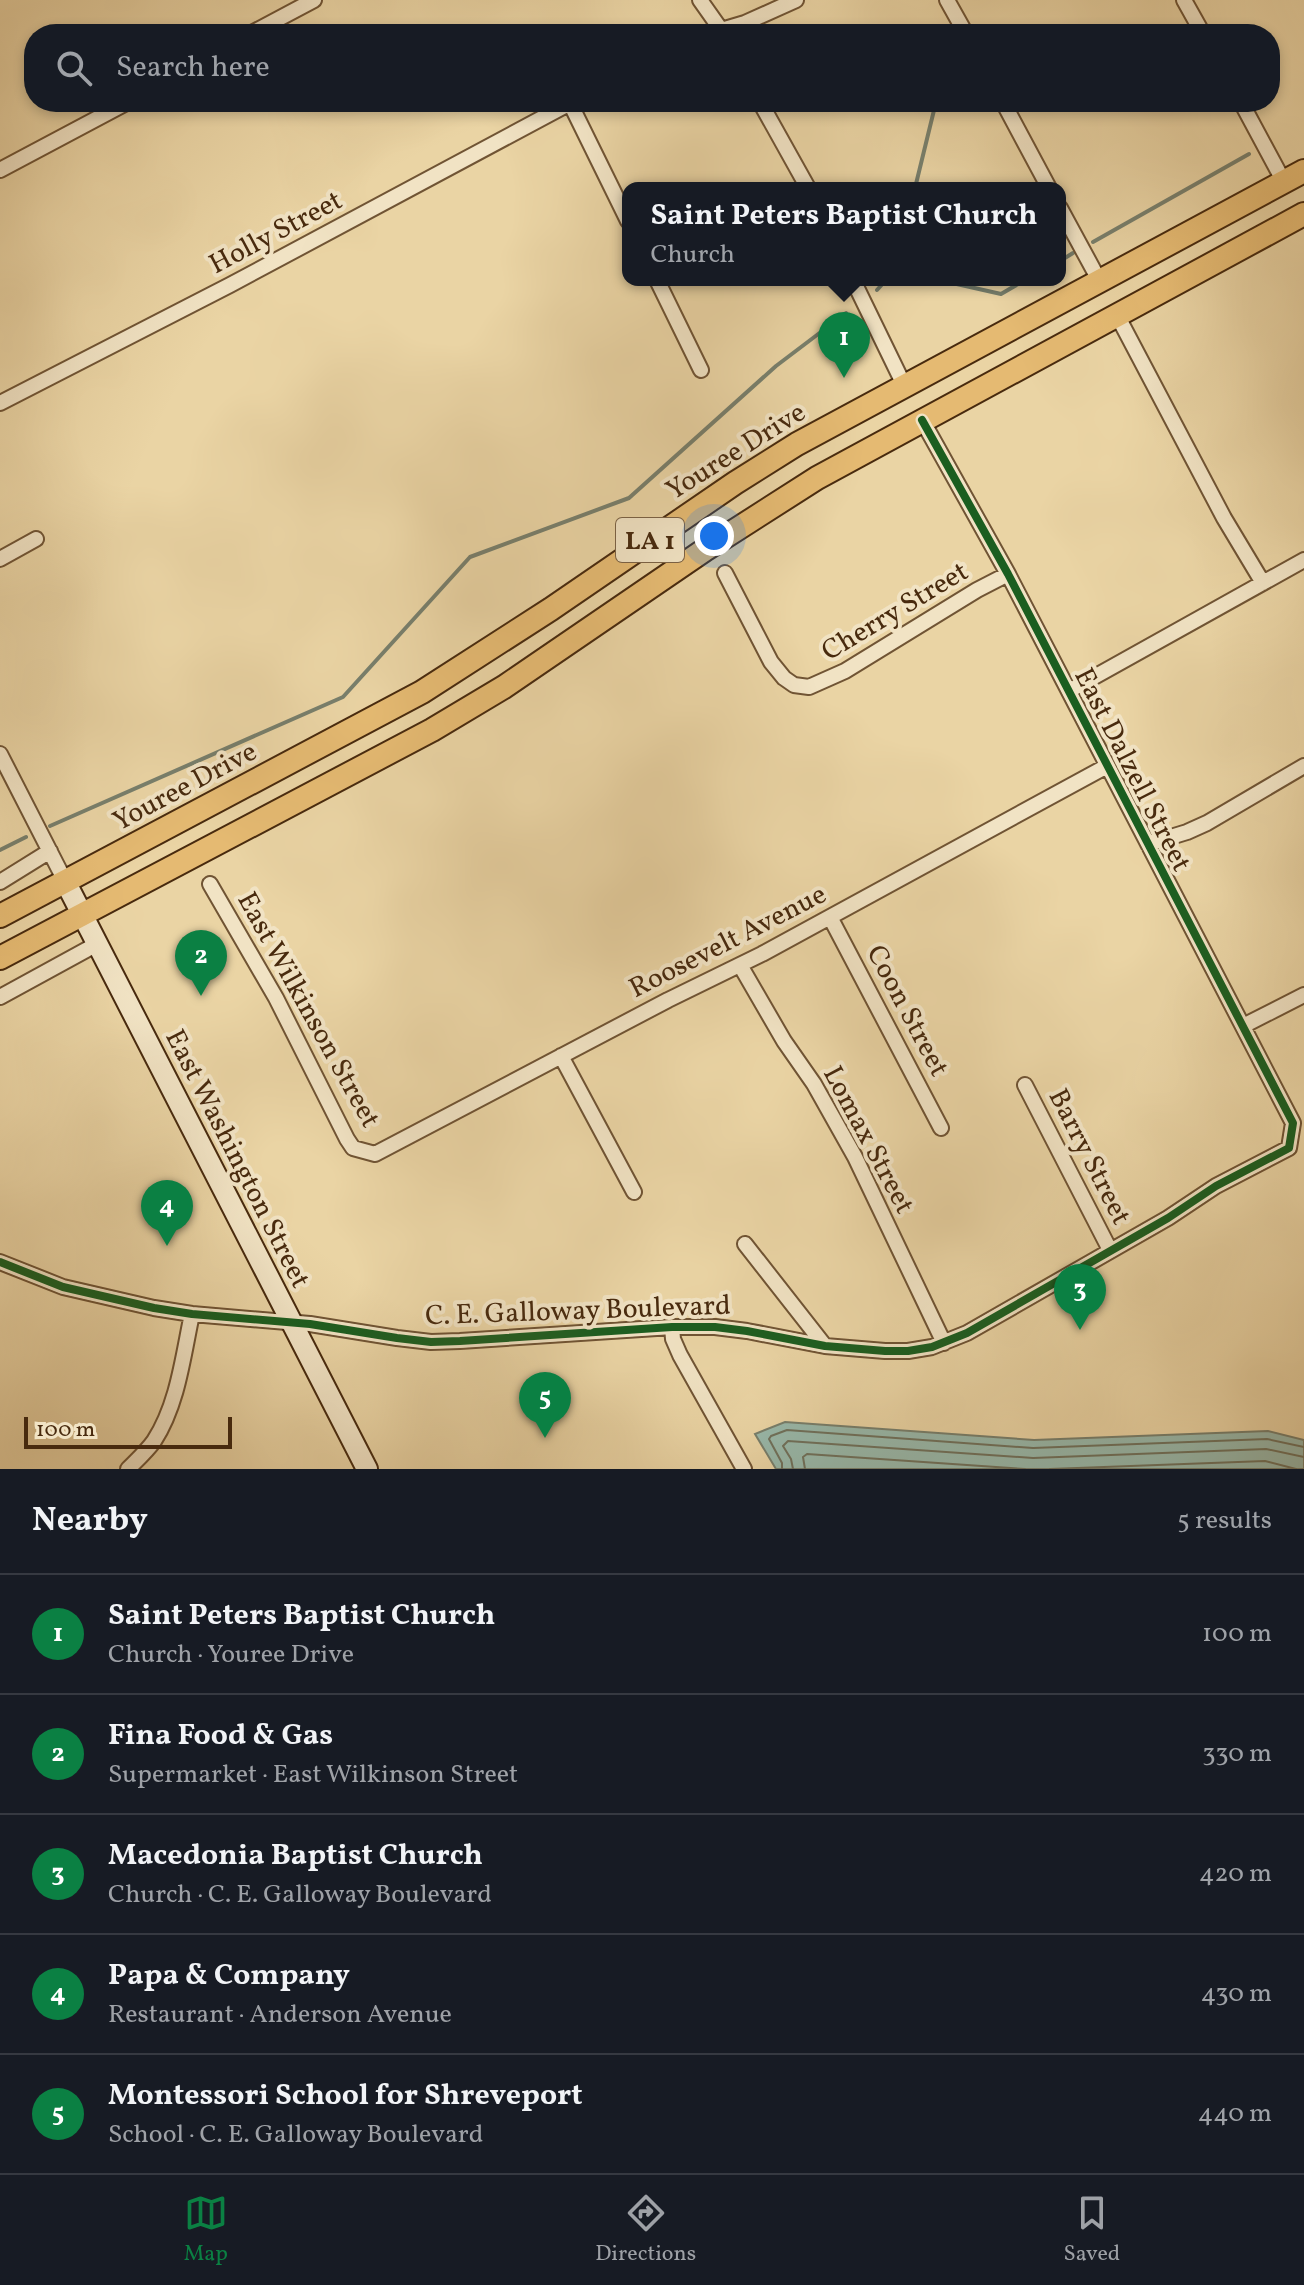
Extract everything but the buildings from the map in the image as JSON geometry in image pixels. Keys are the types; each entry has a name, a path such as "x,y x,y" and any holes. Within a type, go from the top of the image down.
{"main road":[{"name":"Youree Drive","path":"0,916 422,692 797,444 1294,176"},
{"name":"LA 1","path":"0,958 432,730 563,648 767,508 817,478 1304,214"},
{"path":"904,385 922,420"}],"street":[{"path":"269,24 314,0"},
{"path":"700,0 712,24"},
{"path":"742,24 796,0"},
{"path":"947,0 960,24"},
{"path":"1184,0 1197,24"},
{"path":"0,170 109,112"},
{"name":"Holly Street","path":"0,403 230,285 554,112"},
{"path":"575,112 622,209"},
{"path":"766,112 805,182"},
{"path":"1008,112 1046,182"},
{"path":"1248,112 1294,176"},
{"path":"1066,219 1099,280"},
{"path":"660,286 701,370"},
{"path":"856,286 904,385"},
{"path":"1117,315 1224,518 1263,583"},
{"name":"East Dalzell Street","path":"922,420 1008,574 1293,1123 1291,1145"},
{"path":"0,559 36,539"},
{"path":"1069,691 1304,560"},
{"name":"Cherry Street","path":"725,573 771,662 794,685 809,687 845,671 1008,574"},
{"path":"0,754 65,881"},
{"name":"Roosevelt Avenue","path":"368,1154 382,1152 740,965 1107,766"},
{"path":"1148,844 1207,823 1304,766"},
{"path":"0,882 50,851"},
{"name":"East Washington Street","path":"65,881 367,1469"},
{"name":"East Wilkinson Street","path":"210,884 276,998 347,1139 353,1148 368,1154"},
{"name":"Coon Street","path":"830,917 941,1128"},
{"path":"0,997 97,944"},
{"name":"Lomax Street","path":"740,965 855,1157 944,1343"},
{"path":"1243,1026 1304,995"},
{"path":"561,1056 634,1192"},
{"name":"Barry Street","path":"1025,1085 1110,1250"},
{"name":"C. E. Galloway Boulevard","path":"0,1262 87,1294 192,1314 292,1322 431,1342 715,1327 852,1350 908,1351 944,1343 967,1333 1291,1145"},
{"path":"745,1244 825,1346"},
{"path":"128,1469 153,1443 165,1420 177,1385 192,1314"},
{"path":"672,1327 680,1355 744,1469"}],"water":[{"path":"785,1422 1034,1440 1268,1431 1304,1440 1304,1469 776,1469 755,1434"}],"waterway":[{"path":"916,182 934,112"},
{"path":"1093,242 1249,154"},
{"path":"1066,257 1073,253"},
{"path":"877,290 881,286"},
{"path":"966,286 1001,294 1015,286"},
{"path":"50,826 343,697 470,557 629,498 776,366 846,313"},
{"path":"0,850 26,837"}],"cycle path":[{"path":"0,1262 63,1287 154,1308 310,1324 431,1342 715,1327 825,1346 908,1351 932,1347 967,1333 1168,1218 1216,1186 1289,1148 1293,1123 1008,574 922,420"}],"place":[{"name":"Saint Peters Baptist Church","path":"844,378"},
{"name":"Fina Food & Gas","path":"201,996"},
{"name":"Papa & Company","path":"167,1246"},
{"name":"Macedonia Baptist Church","path":"1080,1330"},
{"name":"Montessori School for Shreveport","path":"545,1438"}]}
